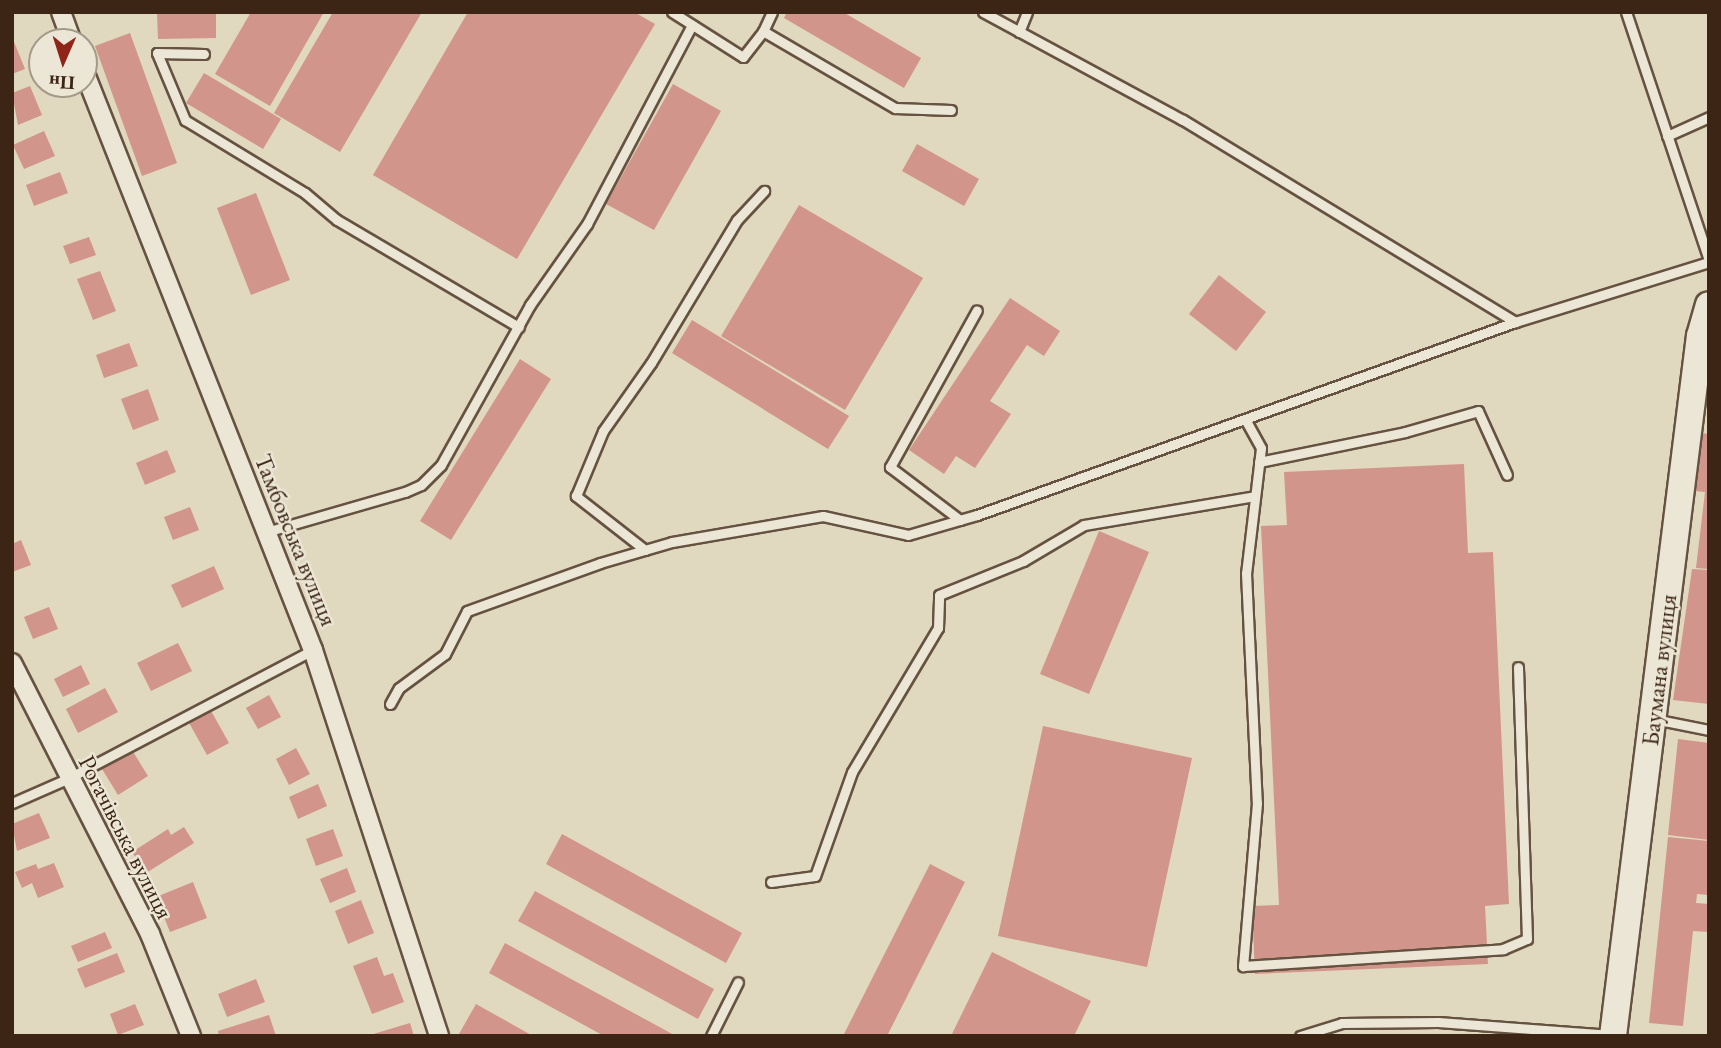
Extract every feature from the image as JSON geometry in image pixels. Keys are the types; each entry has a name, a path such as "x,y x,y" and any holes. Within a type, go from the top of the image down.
{"main road":[{"name":"Баумана вулиця","path":"1615,1036 1700,336 1709,304"}],"street":[{"name":"Тамбовська вулиця","path":"95,98 313,650 439,1036"},
{"name":"Рогачівська вулиця","path":"12,663 67,779 150,934 191,1036"}],"lane":[{"path":"672,12 743,57 763,31 772,12"},
{"path":"983,12 1183,120 1515,322"},
{"path":"1019,32 1027,12"},
{"path":"390,704 399,688 445,654 467,611 645,550 823,516 908,535 960,520 1515,322 1709,261 1626,12"},
{"path":"266,532 421,485 441,466 519,327 587,224 692,25"},
{"path":"763,31 895,108 951,110"},
{"path":"204,54 157,53 185,120 305,193 337,220 519,327"},
{"path":"1667,136 1709,117"},
{"path":"645,550 576,496 603,431 651,363 737,220 764,191"},
{"path":"960,520 890,467 976,310"},
{"path":"1259,461 1405,432 1478,411 1507,475"},
{"path":"1245,419 1261,448 1246,573 1256,803 1243,966 1503,949 1527,939 1518,667"},
{"path":"771,882 815,876 852,772 938,628 939,595 1023,561 1084,525 1255,496"},
{"path":"12,803 67,779 313,650"},
{"path":"1653,719 1709,730"},
{"path":"711,1036 738,982"},
{"path":"1300,1036 1342,1023 1425,1022 1615,1036"}],"building":[{"path":"157,12 216,12 216,38 158,39"},
{"path":"251,12 324,12 270,106 215,74"},
{"path":"333,12 422,12 340,152 274,113"},
{"path":"468,12 634,12 655,24 517,259 373,175"},
{"path":"787,12 843,12 921,58 904,88 784,18"},
{"path":"130,33 177,163 142,176 98,54 98,45"},
{"path":"12,37 25,69 12,74"},
{"path":"204,73 281,119 263,149 186,103"},
{"path":"673,84 721,111 654,230 606,204"},
{"path":"28,87 28,98 35,98 42,115 18,125 12,93"},
{"path":"44,131 55,156 24,169 13,145"},
{"path":"917,144 979,179 964,206 902,171"},
{"path":"60,172 68,193 34,206 26,185"},
{"path":"256,193 290,280 251,295 217,208"},
{"path":"799,205 923,278 845,410 721,336"},
{"path":"89,237 96,255 70,264 63,246"},
{"path":"100,271 116,311 93,320 77,279"},
{"path":"1219,275 1266,312 1236,351 1189,314"},
{"path":"1010,298 1060,331 1044,356 1027,345 990,401 1011,414 975,468 956,456 944,474 909,450"},
{"path":"692,320 849,416 828,449 672,353"},
{"path":"129,343 138,366 104,378 96,355"},
{"path":"520,359 551,379 451,540 420,521"},
{"path":"148,389 159,420 133,430 121,399"},
{"path":"1702,433 1709,434 1709,569 1696,568 1705,492 1694,491"},
{"path":"167,450 176,472 145,485 136,463"},
{"path":"1464,464 1468,553 1493,552 1509,904 1485,906 1488,964 1255,974 1252,906 1279,905 1261,526 1287,525 1284,472"},
{"path":"190,507 199,530 173,540 164,517"},
{"path":"1099,531 1149,552 1089,694 1040,674"},
{"path":"21,540 31,565 12,572 12,544"},
{"path":"214,566 224,589 182,608 171,585"},
{"path":"1692,569 1709,570 1709,704 1673,700"},
{"path":"49,607 58,629 33,639 24,617"},
{"path":"178,643 192,671 151,691 137,663"},
{"path":"81,665 90,684 63,697 54,679"},
{"path":"105,688 118,712 78,733 66,709"},
{"path":"269,695 281,717 258,729 246,708"},
{"path":"210,709 229,743 207,755 188,721"},
{"path":"1043,726 1192,758 1147,967 998,936"},
{"path":"1678,739 1709,743 1709,840 1668,835"},
{"path":"296,748 310,774 289,785 276,759"},
{"path":"132,750 148,776 118,795 102,769"},
{"path":"318,784 327,806 298,819 289,797"},
{"path":"39,813 50,838 17,851 12,824"},
{"path":"184,827 194,843 146,873 132,852 168,829 171,835"},
{"path":"333,829 343,856 316,866 306,839"},
{"path":"562,834 742,933 726,963 546,864"},
{"path":"1668,837 1709,841 1709,895 1697,894 1696,903 1709,904 1709,932 1693,931 1683,1026 1649,1023"},
{"path":"54,863 64,887 38,898 32,883 22,888 15,872 36,864 38,869"},
{"path":"930,864 965,882 887,1036 843,1036"},
{"path":"347,868 356,892 330,903 320,879"},
{"path":"193,882 207,918 170,932 156,897"},
{"path":"535,891 714,989 698,1019 518,921"},
{"path":"361,900 374,933 348,944 335,911"},
{"path":"105,932 112,948 78,962 71,946"},
{"path":"505,943 676,1036 604,1036 489,973"},
{"path":"992,952 1091,1001 1074,1036 951,1036"},
{"path":"117,953 125,972 85,988 77,969"},
{"path":"377,957 384,976 393,973 404,1002 372,1014 353,966"},
{"path":"256,979 265,1002 227,1017 218,994"},
{"path":"135,1004 144,1025 118,1035 110,1014"},
{"path":"476,1004 533,1036 459,1034"},
{"path":"269,1015 276,1036 219,1036 218,1031"},
{"path":"410,1023 414,1036 370,1036 370,1035"}]}
